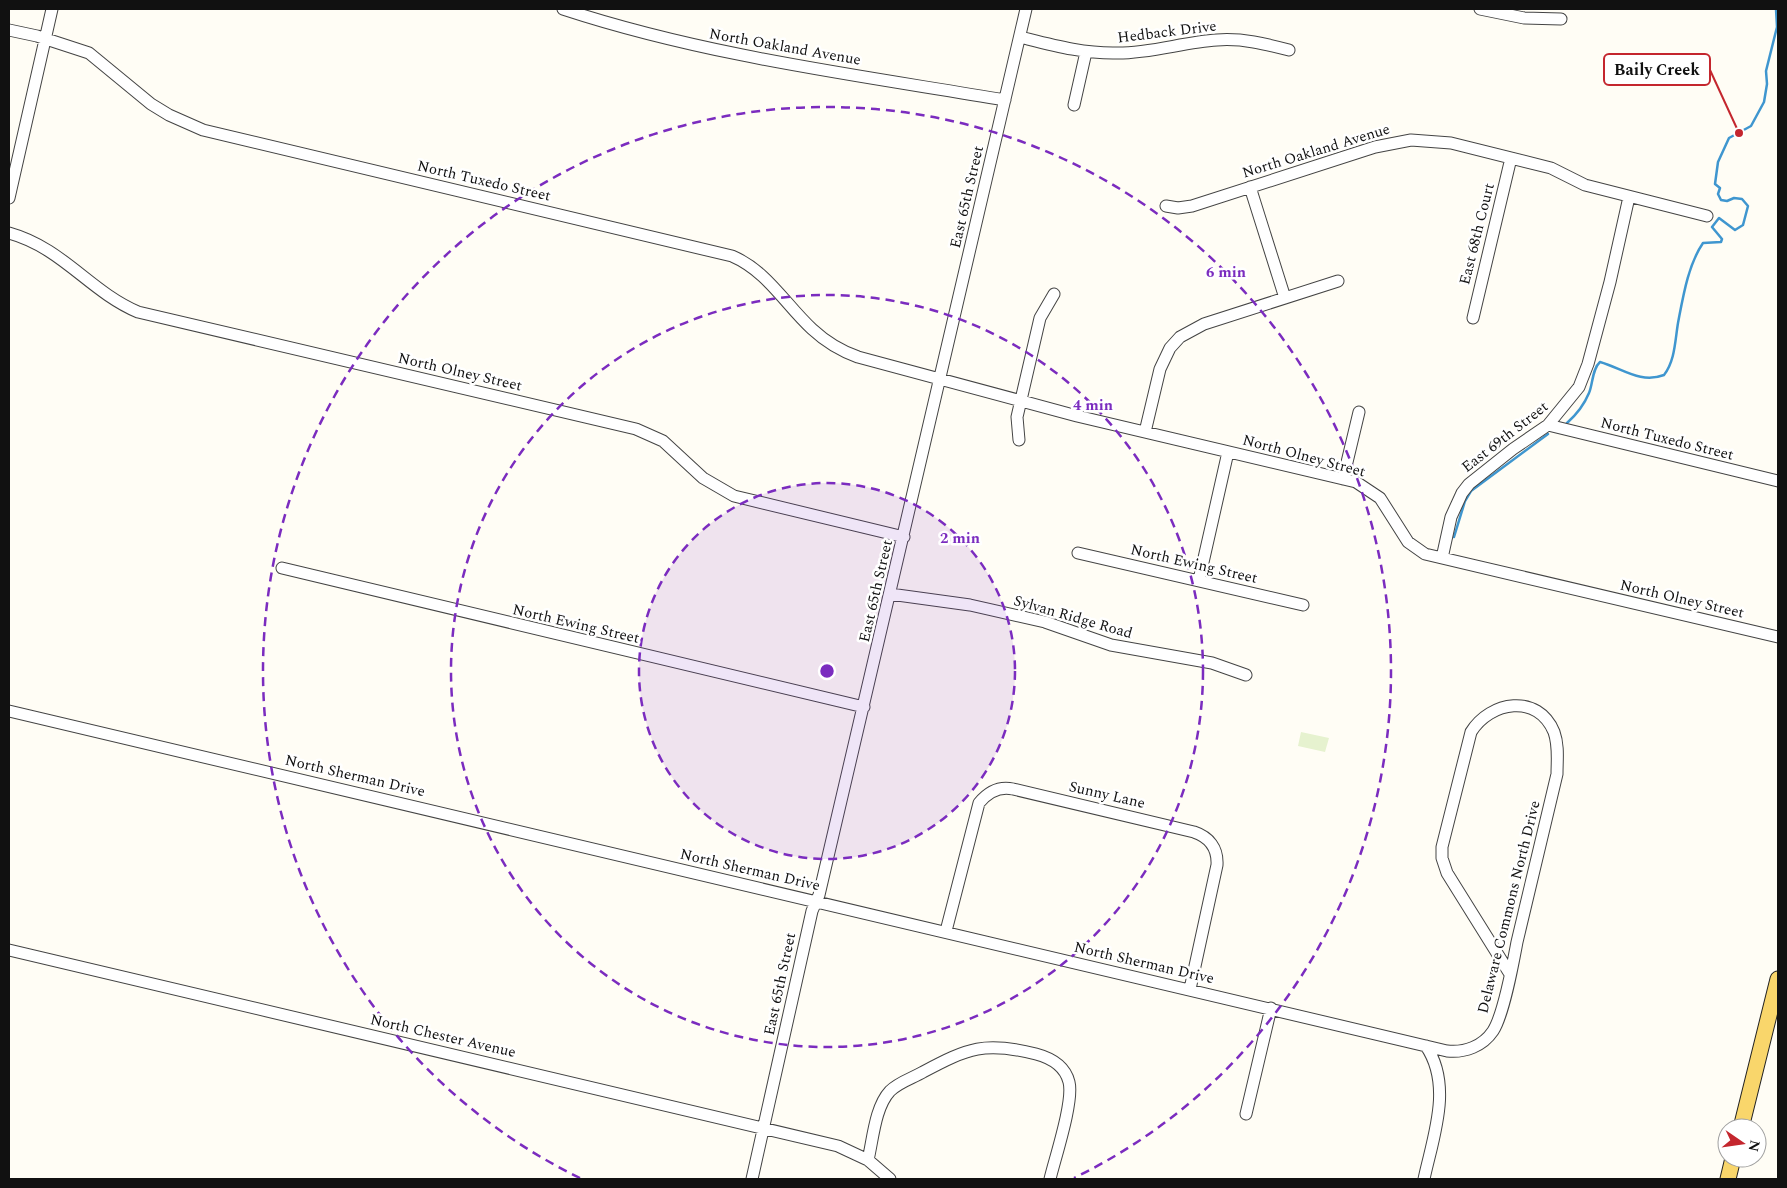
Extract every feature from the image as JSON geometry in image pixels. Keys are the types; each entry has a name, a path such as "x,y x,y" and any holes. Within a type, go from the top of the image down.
{"main road":[{"path":"1743,1118 1778,978"}],"street":[{"path":"9,198 52,9"},
{"name":"North Oakland Avenue","path":"563,9 624,29 698,46 1005,100"},
{"name":"East 65th Street","path":"752,1179 812,911 864,707 1026,9"},
{"path":"1480,9 1524,18 1560,19"},
{"name":"North Tuxedo Street","path":"9,30 37,36 89,52 151,104 169,115 203,130 732,256 760,273 812,329 838,348 869,361 940,378"},
{"name":"Hedback Drive","path":"1020,37 1086,52 1138,52 1228,39 1254,42 1290,50"},
{"path":"1074,105 1086,52"},
{"name":"North Oakland Avenue","path":"1166,206 1187,208 1375,146 1400,141 1440,141 1551,168 1580,183 1708,216"},
{"name":"East 68th Court","path":"1472,318 1511,158"},
{"path":"1250,187 1285,298"},
{"name":"East 69th Street","path":"1442,558 1451,517 1462,492 1476,477 1548,425 1572,399 1588,364 1610,282 1629,197"},
{"name":"North Olney Street","path":"9,233 33,241 53,252 115,300 138,312 636,429 663,441 702,478 734,496 904,538"},
{"path":"1145,432 1160,368 1170,348 1180,337 1200,326 1338,281"},
{"path":"1019,440 1017,420 1040,318 1054,294"},
{"name":"North Olney Street","path":"940,378 1145,432 1343,478 1363,485 1380,498 1406,540 1414,548 1425,554 1778,637"},
{"path":"1343,478 1359,412"},
{"name":"North Tuxedo Street","path":"1548,425 1778,481"},
{"path":"1198,580 1228,452"},
{"name":"North Ewing Street","path":"1078,553 1303,605"},
{"name":"North Ewing Street","path":"282,568 864,707"},
{"name":"Sylvan Ridge Road","path":"890,594 970,606 1045,622 1111,645 1212,663 1246,675"},
{"name":"Delaware Commons North Drive","path":"1482,1042 1492,1032 1497,1022 1510,974 1557,774 1557,744 1553,729 1544,718 1528,708 1513,705 1488,712 1476,724 1470,736 1443,838 1442,858 1447,873 1510,974"},
{"name":"North Sherman Drive","path":"9,711 1272,1008 1426,1046 1458,1051 1469,1049 1482,1042"},
{"name":"Sunny Lane","path":"946,931 974,812 986,795 996,790 1013,789 1194,832 1209,841 1216,850 1217,864 1190,989"},
{"name":"North Chester Avenue","path":"9,950 846,1148 868,1160 890,1179"},
{"path":"1246,1114 1272,1008"},
{"path":"1424,1179 1439,1113 1440,1095 1434,1062 1426,1046"},
{"path":"868,1160 881,1106 889,1092 955,1055 980,1048 1010,1048 1051,1060 1065,1073 1069,1084 1070,1097 1050,1179"}],"green space":[{"path":"1301,732 1329,738 1325,752 1298,746"}],"waterway":[{"path":"1567,423 1585,402 1595,369 1600,362 1647,378 1664,375 1672,357 1684,292 1693,261 1703,243 1721,242 1722,239 1712,227 1719,218 1735,230 1743,225 1748,206 1742,199 1721,200 1718,194 1720,188 1715,184 1718,162 1729,138 1751,126 1764,102 1767,84 1766,71 1777,27 1776,9"},
{"path":"1454,537 1465,501 1471,491 1548,434"}],"place":[{"name":"Baily Creek","path":"1739,133"}]}
